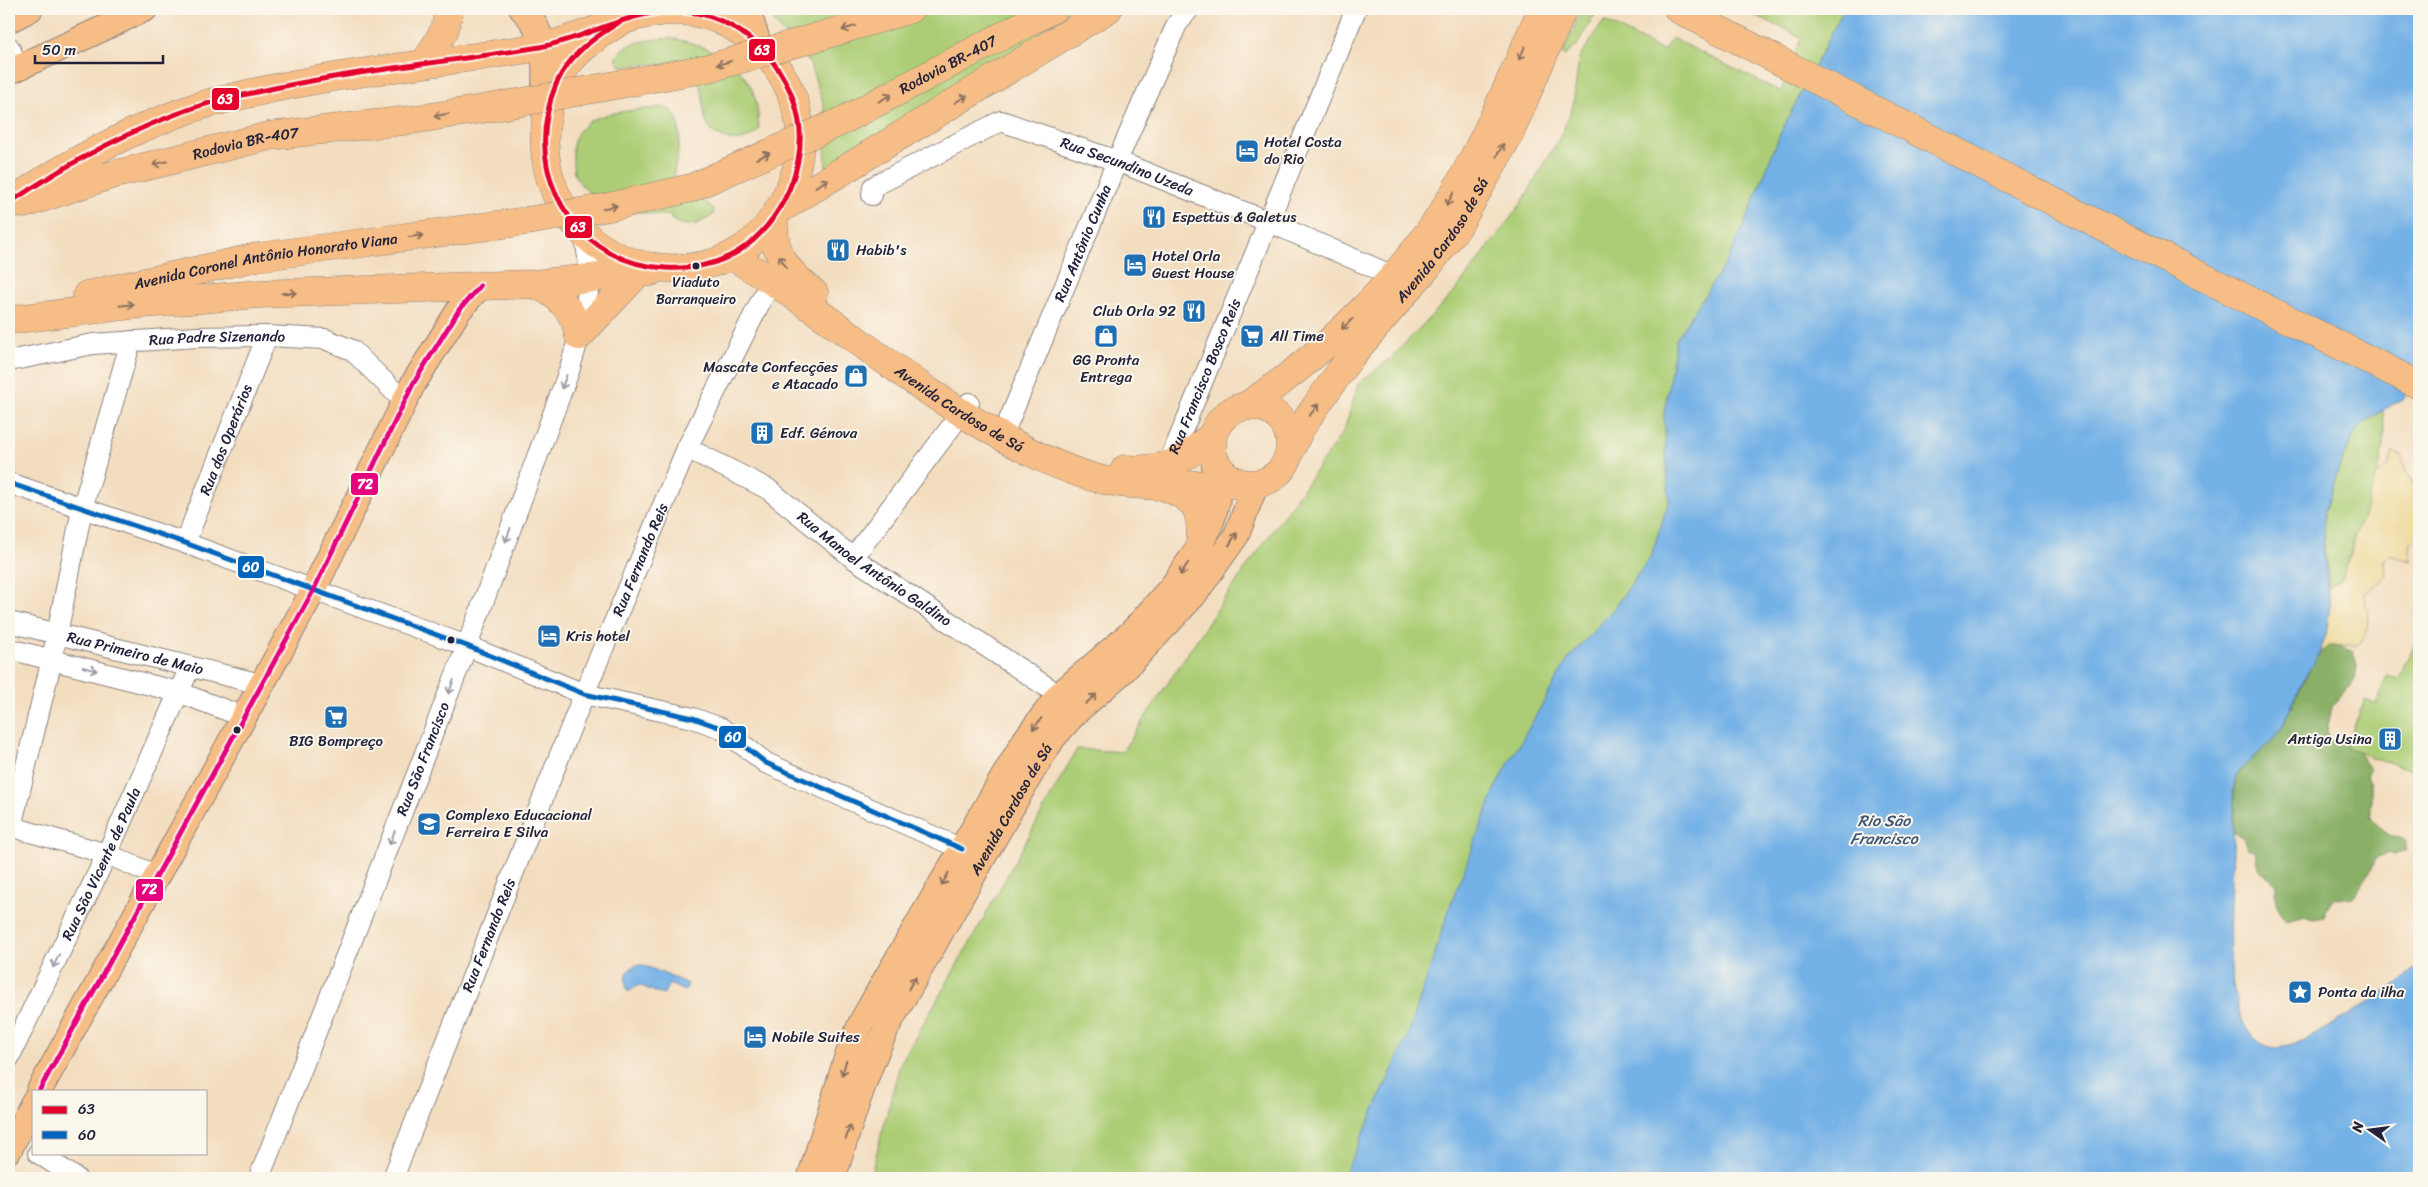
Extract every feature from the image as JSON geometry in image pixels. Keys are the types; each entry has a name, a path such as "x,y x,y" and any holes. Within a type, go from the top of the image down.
{"highway":[{"path":"425,63 445,29 449,9"},
{"name":"Rodovia BR-407","path":"9,210 108,176 270,136 411,120 489,108 709,68 910,9"},
{"name":"Rodovia BR-407","path":"527,221 609,207 691,188 842,121 1053,9"},
{"path":"777,213 1108,9"},
{"name":"Avenida Cardoso de Sá","path":"1246,406 1272,389 1330,339 1393,276 1442,213 1488,130 1542,9"},
{"name":"Avenida Cardoso de Sá","path":"1290,451 1300,429 1351,356 1428,266 1458,226 1509,136 1563,9"},
{"path":"1678,9 2097,224 2419,385"},
{"path":"9,203 59,170 130,132 199,106 302,81 544,46 616,17 656,12 697,10 724,22 759,45 786,80 799,123 797,167 777,213 755,239 731,256 685,268 533,284 259,294 131,305 9,319"},
{"path":"616,17 566,66 551,96 544,129 546,168 560,204 583,234 613,255 648,267 685,268"},
{"name":"Avenida Cardoso de Sá","path":"777,213 775,244 780,258 804,285 965,408"},
{"name":"Avenida Coronel Antônio Honorato Viana","path":"9,319 99,292 258,257 527,221"},
{"name":"Avenida Cardoso de Sá","path":"731,256 965,408 1005,430 1065,468 1091,476 1131,484 1166,476 1215,459"},
{"path":"579,336 637,274"},
{"path":"533,284 549,291 562,302 574,317 579,336"},
{"path":"1246,406 1264,408 1279,418 1286,428 1290,439 1290,451 1286,463 1278,473 1268,480 1252,484 1227,476 1220,469 1215,459 1225,416 1235,409 1246,406"},
{"path":"1200,545 1201,526 1198,510 1166,476 1182,460 1215,459"}],"main road":[{"path":"9,20 30,9"},
{"path":"12,62 145,9"},
{"path":"522,9 532,19 544,46 544,129"},
{"path":"747,9 759,45"},
{"path":"40,1090 155,875 312,591 404,401 459,310 480,286"},
{"name":"Avenida Cardoso de Sá","path":"810,1178 846,1060 861,1023 1025,740 1059,695 1132,632 1171,588 1200,545 1215,512 1215,459"},
{"name":"Avenida Cardoso de Sá","path":"833,1178 864,1081 887,1027 1030,775 1053,738 1123,671 1194,595 1236,536 1252,484"},
{"path":"16,1143 32,1106"}],"street":[{"name":"Rua Francisco Bosco Reis","path":"1166,476 1356,9"},
{"name":"Rua Antônio Cunha","path":"1005,430 1117,161 1183,16"},
{"name":"Rua Secundino Uzeda","path":"872,195 873,187 878,184 1001,121 1117,161 1269,222 1393,276"},
{"name":"Rua São Francisco","path":"259,1178 467,646 568,371 579,336 589,292 588,254 583,234"},
{"name":"Rua Fernando Reis","path":"393,1178 584,694 687,448 771,281"},
{"name":"Rua Padre Sizenando","path":"9,361 64,348 131,342 267,336 324,339 352,350 404,401"},
{"name":"Rua dos Operários","path":"185,543 267,336"},
{"path":"131,342 82,508 52,659 10,827 107,854 155,875"},
{"path":"853,558 965,408"},
{"name":"Rua Manoel Antônio Galdino","path":"687,448 768,489 853,558 1059,695"},
{"path":"9,484 185,543 312,591 467,646 584,694 693,718 721,728 766,763 962,849"},
{"name":"Rua Primeiro de Maio","path":"9,622 261,684"},
{"name":"Rua Primeiro de Maio","path":"9,649 178,692 244,717"},
{"name":"Rua São Vicente de Paula","path":"9,1058 107,854 190,667"},
{"path":"40,1154 76,1178"}],"green space":[{"path":"813,9 1095,9 826,173 824,105 809,62 773,21"},
{"path":"1582,9 1598,9 1576,47 1564,56 1562,54"},
{"path":"1742,9 1951,9 1659,532 1651,556 1615,607 1393,1178 870,1178 900,1064 971,941 1077,749 1122,752 1222,602 1344,431 1358,384 1391,358 1456,290 1521,204 1561,135 1573,106 1579,58 1604,21 1663,51 1672,38 1781,92 1801,37"},
{"path":"668,38 693,43 706,48 729,61 739,70 747,80 755,97 759,130 752,136 740,140 727,139 716,134 709,127 705,119 702,91 699,83 692,76 657,65 620,66 616,58 620,52 631,45"},
{"path":"661,107 674,113 679,126 679,143 674,173 677,182 686,193 704,201 714,210 713,215 698,223 681,224 671,219 671,215 646,213 604,201 582,186 574,174 574,141 578,132 585,124 605,115"},
{"path":"2383,411 2382,453 2372,494 2355,535 2345,571 2336,583 2329,588 2323,524 2332,485 2353,435 2366,421"},
{"path":"2419,635 2419,767 2415,771 2345,748 2365,700 2376,704 2387,676 2399,679"},
{"path":"2328,646 2339,646 2353,652 2357,667 2355,680 2332,707 2327,730 2328,739 2331,741 2337,737 2348,741 2346,748 2358,752 2370,768 2366,775 2371,783 2371,817 2388,834 2406,840 2406,852 2393,854 2388,852 2375,859 2369,874 2354,897 2333,899 2324,917 2313,919 2304,916 2287,921 2276,904 2277,884 2258,868 2255,851 2247,848 2243,837 2234,833 2234,786 2240,770 2281,729 2313,662"}],"sand":[{"path":"2393,453 2402,455 2406,473 2419,492 2417,539 2409,543 2411,561 2391,556 2384,560 2387,576 2365,593 2368,621 2366,633 2357,645 2328,646 2319,654 2328,622 2329,588 2340,580 2349,561 2356,533 2362,522 2376,477 2388,466"}],"water":[{"name":"Rio São Francisco","path":"1844,9 2419,9 2419,376 2403,399 2371,417 2354,434 2339,467 2324,515 2323,545 2330,606 2326,635 2319,654 2306,675 2281,729 2273,740 2240,770 2235,780 2230,935 2231,969 2236,1002 2246,1028 2262,1044 2285,1047 2296,1044 2351,1014 2419,967 2419,1178 1343,1178 1408,1035 1452,901 1497,784 1567,661 1615,607 1651,556 1669,501 1664,415 1676,339 1728,259 1749,213 1781,132"},
{"path":"637,965 643,965 688,984 685,991 669,984 663,995 639,985 628,992 626,984 627,973"}],"transit line":[{"name":"63","path":"9,203 54,174 99,149 146,126 203,105 288,85 540,47 558,43 627,19 662,12 680,11 702,14 722,21 741,32 758,46 773,62 785,81 794,101 799,122 798,161 793,181 784,200 774,217 761,233 746,246 730,256 706,264 682,268 637,264 611,253 588,238 570,218 556,194 547,168 545,140 548,111 553,93 561,75 573,58 591,41 618,23"},
{"name":"72","path":"40,1090 313,591 413,384 459,310 480,286"},
{"name":"60","path":"9,483 185,543 467,646 584,694 693,718 721,728 766,763 962,849"}],"place":[{"name":"Hotel Costa do Rio","path":"1247,151"},
{"name":"Espettus & Galetus","path":"1154,217"},
{"name":"Habib's","path":"838,250"},
{"name":"Hotel Orla Guest House","path":"1135,265"},
{"name":"Viaduto Barranqueiro","path":"696,266"},
{"name":"Club Orla 92","path":"1194,311"},
{"name":"GG Pronta Entrega","path":"1106,336"},
{"name":"All Time","path":"1252,336"},
{"name":"Mascate Confecções e Atacado","path":"856,376"},
{"name":"Edf. Génova","path":"762,433"},
{"name":"Kris hotel","path":"549,636"},
{"name":"BIG Bompreço","path":"336,717"},
{"name":"Antiga Usina","path":"2390,739"},
{"name":"Complexo Educacional Ferreira E Silva","path":"429,824"},
{"name":"Ponta da ilha","path":"2300,992"},
{"name":"Nobile Suites","path":"755,1037"}]}
